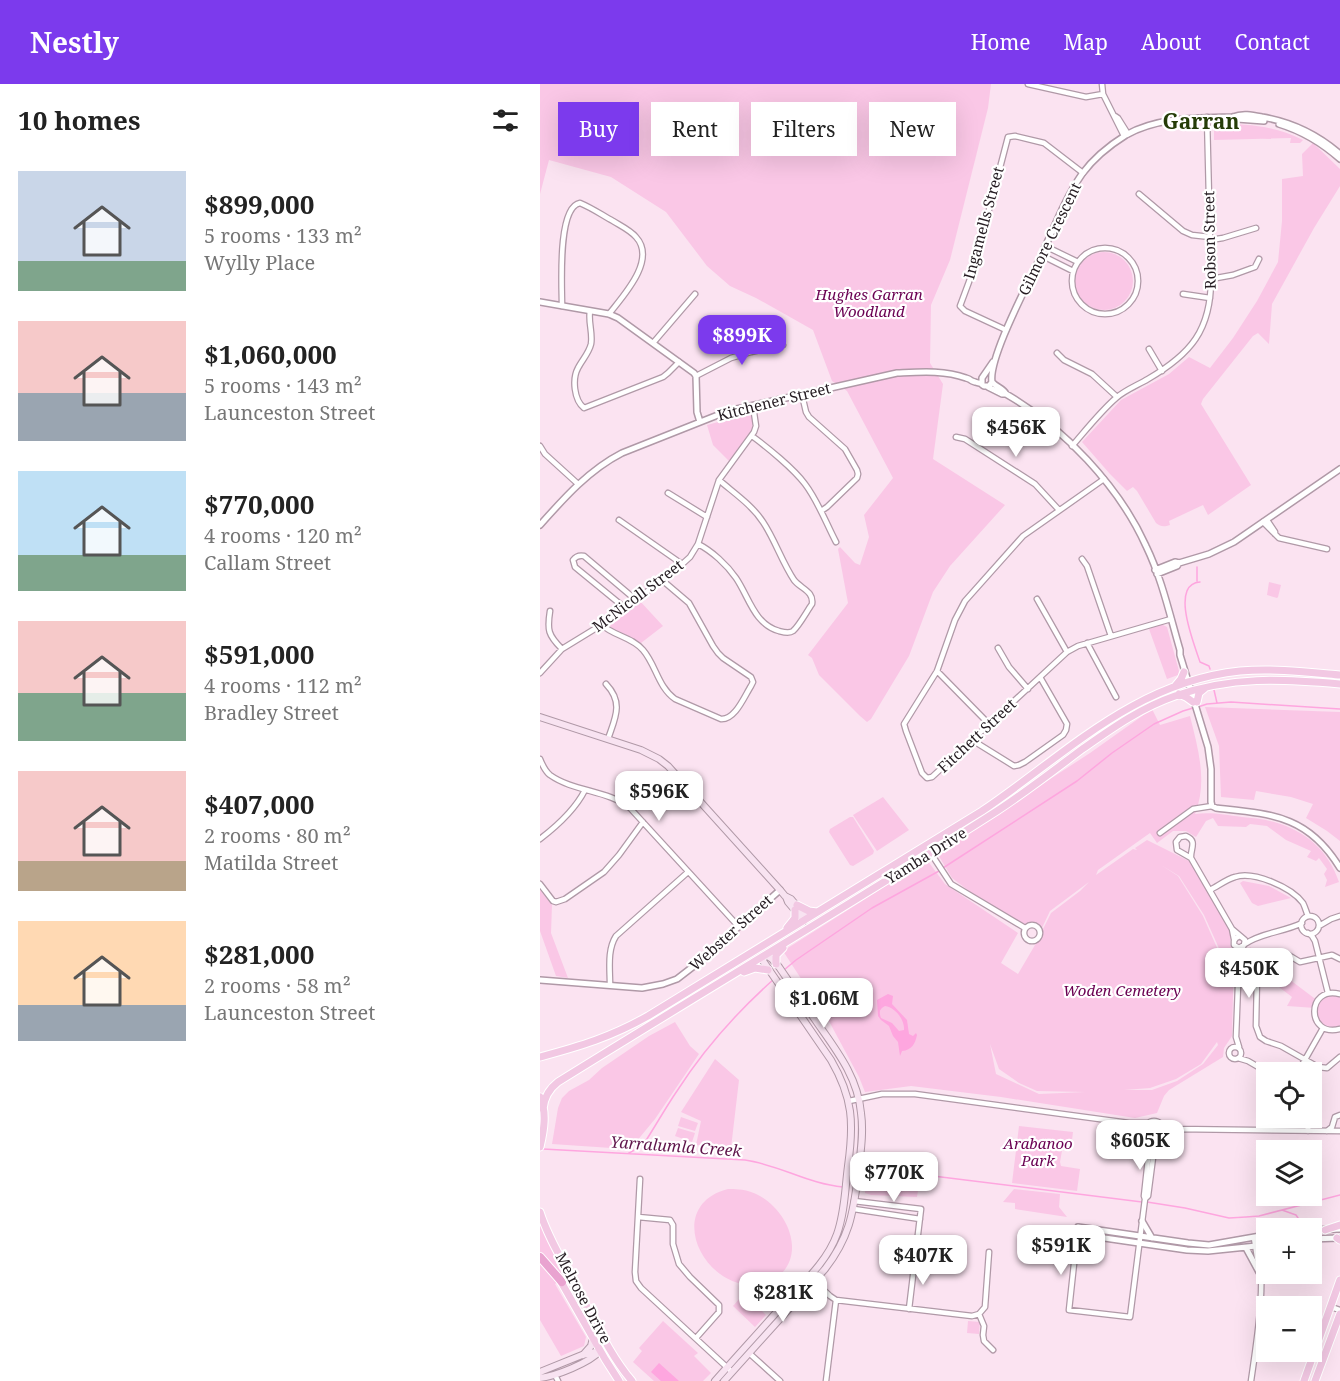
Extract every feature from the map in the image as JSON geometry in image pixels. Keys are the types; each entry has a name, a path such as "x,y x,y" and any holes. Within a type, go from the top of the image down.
{"highway":[{"path":"540,1257 562,1282"}],"main road":[{"name":"Yamba Drive","path":"540,1057 590,1043 630,1026 1008,794 1110,718 1138,702 1189,682 1228,673 1259,670 1340,675"},
{"path":"1174,687 1186,672 1194,676 1205,677"},
{"name":"Yamba Drive","path":"543,1110 548,1093 558,1083 997,811 1112,728 1149,707 1191,690 1231,682 1262,679 1340,684"},
{"path":"1179,694 1196,705 1199,693 1207,686"},
{"path":"540,717 641,750 659,759 668,766 780,890 788,902 796,907 818,912"},
{"path":"796,907 810,928"},
{"path":"779,936 795,918 796,907"},
{"path":"777,965 776,955 796,936"},
{"path":"715,1381 749,1353 811,1279 834,1243 842,1214 852,1133 849,1101 841,1077 769,972 758,949"},
{"path":"724,1381 730,1369 811,1279 825,1269 839,1250 848,1231 854,1209 862,1137 859,1099 849,1072 786,977 777,965 763,957"},
{"path":"724,981 750,969 760,968 769,972"},
{"path":"540,1097 544,1123 540,1147"},
{"name":"Melrose Drive","path":"540,1212 598,1327 616,1360 632,1381"},
{"path":"1325,1230 1340,1227"},
{"name":"Melrose Drive","path":"540,1252 562,1282 600,1352 619,1381"},
{"path":"1304,1381 1340,1280"},
{"path":"1316,1381 1337,1329 1340,1315"},
{"path":"540,1375 557,1378 600,1352 603,1344 598,1327"},
{"path":"582,1355 591,1346 593,1338"},
{"path":"540,1375 553,1366 582,1355 607,1353 616,1360"},
{"path":"553,1366 557,1378"}],"street":[{"path":"1028,84 1086,97 1104,94"},
{"path":"1102,84 1114,116 1118,118 1126,135"},
{"name":"Gilmore Crescent","path":"1233,117 1254,115 1288,123 1320,138 1340,154"},
{"name":"Robson Street","path":"1072,446 1117,397 1176,361 1194,342 1206,319 1211,279 1207,117"},
{"name":"Gilmore Crescent","path":"987,380 1006,330 1070,195 1083,173 1102,152 1126,135 1142,127 1175,120 1233,117 1266,121 1289,127 1323,145 1340,159"},
{"name":"Ingamells Street","path":"1006,330 964,311 960,306 973,272 1008,137 1015,136 1044,144 1083,173"},
{"path":"1139,194 1183,231 1192,235 1222,238 1256,228"},
{"path":"562,306 561,266 564,236 571,208 575,204 580,204 630,231 640,242 643,250 643,258 637,275 609,314"},
{"path":"1045,246 1078,262"},
{"path":"1099,248 1112,249 1129,259 1136,272 1135,293 1127,305 1121,309 1107,313 1093,311 1082,304 1074,292 1073,271 1087,253 1099,248"},
{"path":"1041,255 1073,271"},
{"path":"1211,279 1233,275 1255,267 1259,259"},
{"path":"653,343 695,294"},
{"path":"1183,294 1210,298"},
{"path":"540,302 609,314 627,324 696,376"},
{"path":"590,311 591,342 575,376 578,400 584,408 663,377 678,362"},
{"path":"741,324 746,332 751,352"},
{"path":"696,376 731,358 783,345"},
{"path":"1149,349 1162,371"},
{"path":"1057,353 1064,360 1092,374 1117,397"},
{"name":"Kitchener Street","path":"540,525 578,484 603,464 622,453 728,411 897,373 940,373 968,378 973,382 987,380 1028,407 1072,446 1104,479 1134,521 1147,546 1156,572 1208,747 1212,806"},
{"path":"696,376 697,412 700,422"},
{"path":"802,395 806,412 845,449 858,470 856,478 821,511"},
{"path":"753,406 756,426 752,436 806,485 836,542"},
{"name":"McNicoll Street","path":"540,673 562,649 602,625 690,557 698,544 719,480 752,436"},
{"path":"956,437 965,439 1027,479 1040,489 1059,510"},
{"path":"541,449 578,484"},
{"path":"1156,572 1176,562 1209,554 1234,542 1340,469"},
{"name":"Fitchett Street","path":"1104,479 1023,536 965,601 955,620 936,670 904,724 922,773 927,778 932,777 1067,652 1087,643 1171,619"},
{"path":"698,544 710,552 735,577 756,615 774,630 787,633 793,631 812,604 811,595 796,582 762,520 719,480"},
{"path":"668,493 707,517"},
{"path":"619,520 682,564"},
{"path":"1265,521 1278,538 1328,549"},
{"path":"625,608 576,567 573,560 579,555 584,555 636,600"},
{"path":"1082,559 1087,566 1111,636"},
{"path":"602,625 641,648 665,690 675,699 721,719 729,718 751,686 753,682 751,677 718,653 689,603 662,580"},
{"path":"1037,599 1067,652"},
{"path":"550,611 549,631 562,649"},
{"path":"1087,643 1116,697"},
{"path":"998,648 1009,667 1028,688"},
{"path":"936,670 989,724"},
{"path":"972,740 1014,766 1025,762 1063,735 1067,724 1040,677"},
{"path":"606,684 615,696 617,710 608,739"},
{"path":"540,759 550,775 624,803 739,927"},
{"path":"540,839 570,811 585,790"},
{"path":"1160,833 1193,809 1212,806 1262,813 1304,828 1322,844 1340,866"},
{"path":"540,884 553,901 565,899 604,872 643,822"},
{"path":"936,839 930,845 930,852 951,884 1025,928"},
{"path":"910,855 923,850 930,852"},
{"path":"1188,853 1232,929 1239,960 1236,1036 1240,1050 1238,1058"},
{"path":"610,986 610,951 616,936 688,872"},
{"path":"1210,890 1237,876 1263,878 1286,890 1303,903 1308,916"},
{"name":"Webster Street","path":"540,980 642,988 677,979 687,973 780,890"},
{"path":"1234,939 1254,938 1290,929 1302,923 1308,916 1331,919"},
{"path":"1306,932 1340,916"},
{"path":"1315,941 1318,928 1317,918"},
{"path":"1302,923 1306,932"},
{"path":"1232,929 1245,940 1239,960"},
{"path":"1290,929 1306,932 1315,941 1328,993"},
{"path":"1236,946 1240,948 1254,938"},
{"path":"1340,959 1332,955 1300,962 1285,953 1274,955 1260,968 1257,976 1255,1022 1259,1035 1266,1041 1281,1046 1318,1067 1327,1068 1340,1057"},
{"path":"1340,994 1328,993 1319,999 1314,1008 1318,1024 1331,1031 1340,1029"},
{"path":"1304,1060 1323,1028"},
{"path":"1236,1036 1229,1050 1229,1056 1256,1066"},
{"path":"1231,1047 1235,1046 1240,1050 1248,1061"},
{"path":"849,1101 882,1094 915,1094 1129,1123 1157,1121 1162,1125 1177,1128 1340,1131"},
{"path":"1327,1131 1340,1114"},
{"path":"1129,1123 1153,1139 1177,1128"},
{"path":"1148,1123 1146,1127 1149,1150 1143,1221 1140,1240 1131,1315 1130,1317 1069,1310 1078,1230 1140,1240 1187,1250 1208,1251 1256,1247"},
{"path":"1145,1198 1148,1196 1154,1150 1163,1130 1162,1125"},
{"path":"640,1179 635,1272 637,1284 730,1369"},
{"path":"854,1201 921,1209 909,1309"},
{"path":"854,1209 920,1218"},
{"path":"638,1217 670,1220 673,1224 673,1244 679,1264 719,1305 719,1312 696,1338"},
{"path":"1143,1221 1152,1238"},
{"path":"1140,1240 1152,1238 1209,1245 1256,1237"},
{"path":"1322,1239 1339,1238"},
{"path":"1246,1248 1256,1267"},
{"path":"811,1279 836,1300 972,1316 979,1314 985,1306 989,1252"},
{"path":"1251,1381 1262,1294 1261,1284"},
{"path":"826,1381 836,1300"},
{"path":"1329,1311 1340,1315"},
{"path":"979,1314 984,1326 984,1341 993,1350"},
{"path":"749,1353 780,1381"}],"green space":[{"name":"Hughes Garran Woodland","path":"540,84 991,84 988,108 950,260 931,305 930,363 943,384 933,459 1005,505 950,566 933,592 909,656 867,722 819,675 812,658 808,655 848,603 838,549 840,547 855,563 860,565 869,537 864,515 893,478 847,391 832,381 813,330 730,286 707,266 666,212 611,177 549,160 540,194"},
{"path":"1214,124 1260,126 1303,140 1300,143 1290,143 1291,138 1214,140"},
{"path":"1313,143 1340,169 1340,186 1272,304 1269,344 1258,333 1253,336 1201,404 1251,485 1208,515 1203,505 1169,521 1170,525 1161,526 1156,523 1137,491 1133,487 1127,491 1082,442 1121,400 1169,374 1189,357 1210,368 1257,301 1278,262 1282,221 1282,179 1303,176 1302,154"},
{"path":"1098,252 1110,252 1125,260 1133,275 1133,287 1125,302 1110,310 1098,310 1083,302 1075,287 1075,275 1083,260"},
{"path":"751,413 753,420 750,433 729,461 713,445 707,425"},
{"path":"1269,582 1281,585 1277,598 1267,595"},
{"path":"639,600 663,626 641,643 608,624"},
{"path":"1161,624 1167,627 1179,671 1178,675 1167,679 1149,629"},
{"path":"1205,707 1340,712 1340,841 1306,818 1313,804 1291,797 1256,791 1254,800 1221,797 1219,746"},
{"name":"Woden Cemetery","path":"1152,709 1160,725 1190,716 1199,753 1201,777 1199,802 1195,814 1262,819 1286,826 1306,837 1322,851 1329,860 1339,882 1325,887 1327,880 1324,874 1327,869 1319,858 1316,861 1307,857 1311,851 1286,840 1267,826 1250,824 1246,827 1218,826 1213,818 1206,821 1196,837 1186,831 1173,831 1157,843 1150,833 1098,870 1096,875 1133,849 1137,850 1135,848 1147,840 1191,862 1233,933 1230,942 1234,952 1232,1036 1224,1048 1223,1057 1169,1090 1157,1113 1135,1118 1001,1097 911,1086 865,1092 830,1023 783,951 927,860 945,884 1018,933 1001,963 1018,974 1051,913 1089,882 1050,911 1041,930 1034,924 1023,924 981,900 952,878 937,853 1090,753","holes":["1161,865 1179,876 1204,915 1222,955 1223,982 1219,972 1221,955 1218,954 1203,916 1178,876","1217,1042 1218,1045 1203,1064 1177,1081 1152,1090 1124,1090 1150,1088 1176,1079 1201,1064","990,1044 999,1069 1019,1083 1037,1091 1085,1092 1039,1094 996,1074"]},
{"path":"883,797 909,830 877,851 853,815"},
{"path":"853,817 874,851 873,854 853,866 850,865 829,832 830,829"},
{"path":"1243,881 1269,886 1291,898 1258,906 1252,903 1240,883"},
{"path":"540,890 552,905 551,933 568,978 556,976 540,931"},
{"path":"1250,947 1314,998 1340,995 1340,1029 1324,1026 1317,1020 1315,1008 1287,1006 1292,997 1246,962"},
{"path":"675,1022 690,1046 699,1054 655,1119 636,1142 626,1149 552,1144 558,1108 562,1098 569,1091 589,1080 602,1068 649,1036"},
{"path":"715,1059 739,1080 731,1148 696,1145 701,1121 681,1112"},
{"path":"681,1117 698,1123 695,1131 678,1126"},
{"name":"Arabanoo Park","path":"1019,1126 1073,1132 1072,1140 1063,1145 1060,1162 1061,1166 1080,1169 1077,1191 1012,1183"},
{"path":"678,1128 695,1133 692,1142 675,1136"},
{"path":"909,1163 915,1178 920,1178 917,1197 865,1193 866,1167 887,1170 888,1166 899,1168 900,1165 907,1166"},
{"path":"728,1189 745,1190 762,1197 773,1206 788,1228 792,1253 788,1265 779,1276 764,1284 735,1282 718,1273 705,1259 697,1243 694,1227 698,1211 709,1198"},
{"path":"1014,1189 1060,1194 1059,1207 1067,1217 1015,1209 1015,1203 1003,1202"},
{"path":"540,1218 568,1275 555,1284 586,1337 584,1346 561,1356 540,1320"},
{"path":"740,1298 751,1300 766,1315 755,1327 733,1306"},
{"path":"663,1321 698,1353 694,1356 711,1373 703,1381 654,1381 633,1362 642,1351 639,1348"},
{"path":"968,1321 980,1322 979,1334 967,1333"}],"shaded area":[{"path":"888,994 893,996 892,1004 907,1020 909,1034 913,1036 916,1033 917,1035 912,1046 902,1051 900,1056 898,1042 889,1026 878,1016 877,1000","holes":["885,1006 901,1018 904,1030 899,1031 892,1023 881,1018 881,1010"]},
{"path":"659,1363 679,1381 661,1381 651,1372"}],"waterway":[{"path":"1197,567 1197,581"},
{"path":"1200,582 1191,585 1186,593 1186,617 1200,662 1209,666 1210,669"},
{"path":"1214,690 1217,703"},
{"path":"1198,707 1231,702 1340,709"},
{"path":"943,868 1077,781 1154,724 1193,708"},
{"path":"784,970 872,908 939,871"},
{"path":"629,1153 645,1142 687,1075 710,1046 734,1018 774,979"},
{"name":"Yarralumla Creek","path":"543,1149 745,1160 758,1162 818,1182 843,1187"},
{"name":"Yarralumla Creek","path":"859,1188 925,1175 1142,1202"},
{"name":"Yarralumla Creek","path":"1147,1202 1229,1218 1259,1216 1340,1195"},
{"path":"1282,1210 1298,1218"}],"district":[{"name":"Garran","path":"1201,122"}]}
